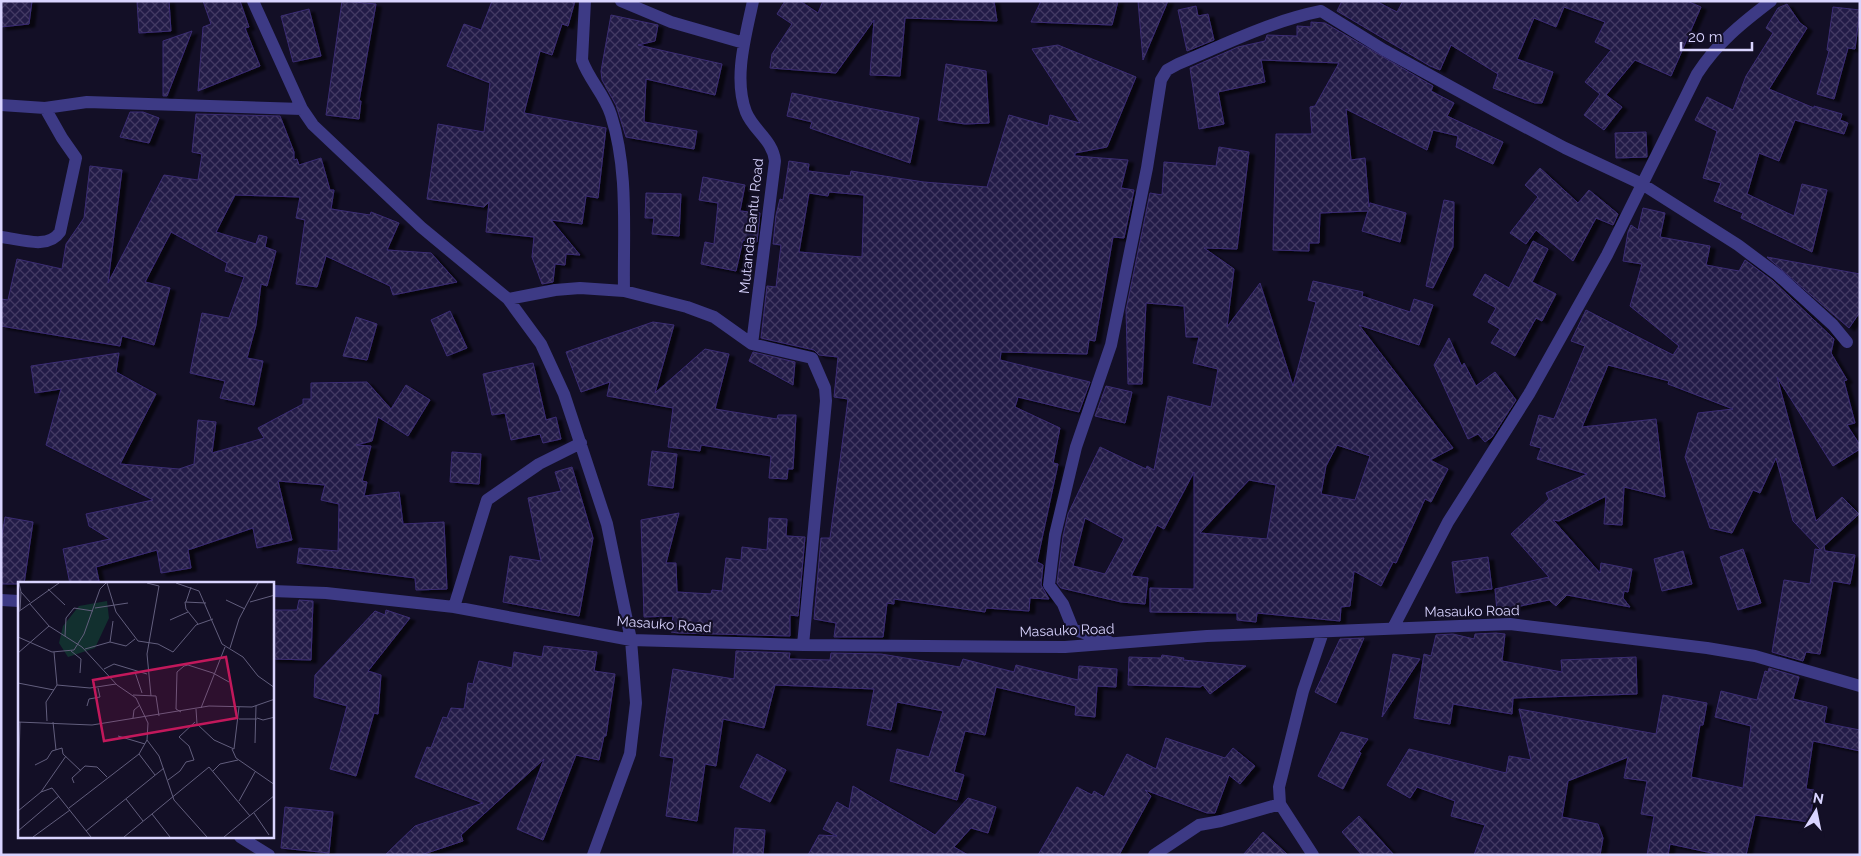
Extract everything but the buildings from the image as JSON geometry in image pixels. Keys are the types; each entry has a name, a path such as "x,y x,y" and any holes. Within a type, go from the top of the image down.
{"street":[{"path":"253,1 302,109 313,125 421,227 508,300 541,344 564,394 582,443 607,524 631,640 636,703 630,754 593,855"},
{"path":"585,1 582,60 585,70 607,104 620,154 623,186 624,291"},
{"path":"621,1 671,22 744,43"},
{"name":"Mutanda Bantu Road","path":"752,344 775,161 770,144 746,113 742,95 744,43 753,1"},
{"path":"1393,628 1448,522 1529,394 1602,264 1697,74 1710,55 1736,26 1771,1"},
{"path":"1113,644 1073,629 1063,604 1049,585 1055,535 1076,447 1111,344 1147,168 1161,80 1167,70 1273,23 1288,17 1321,11 1384,50 1497,112 1565,148 1642,184 1738,245 1778,275 1833,325 1847,342"},
{"path":"1,105 45,108 87,102 302,109"},
{"path":"1,237 45,242 55,240 60,232 76,158 45,108"},
{"path":"508,300 554,290 580,288 624,291 687,307 714,317 752,344 812,358 825,388 826,401 803,645"},
{"path":"454,608 487,500 539,464 582,443"},
{"name":"Masauko Road","path":"274,591 326,593 454,608 631,640 803,645 1028,648 1113,644 1207,636 1510,624 1618,636 1755,656 1860,686"},
{"path":"1,600 18,600"},
{"path":"1313,855 1280,804 1279,787 1303,691 1323,632"},
{"path":"1154,855 1199,824 1280,804"},
{"path":"242,838 268,855"}]}
